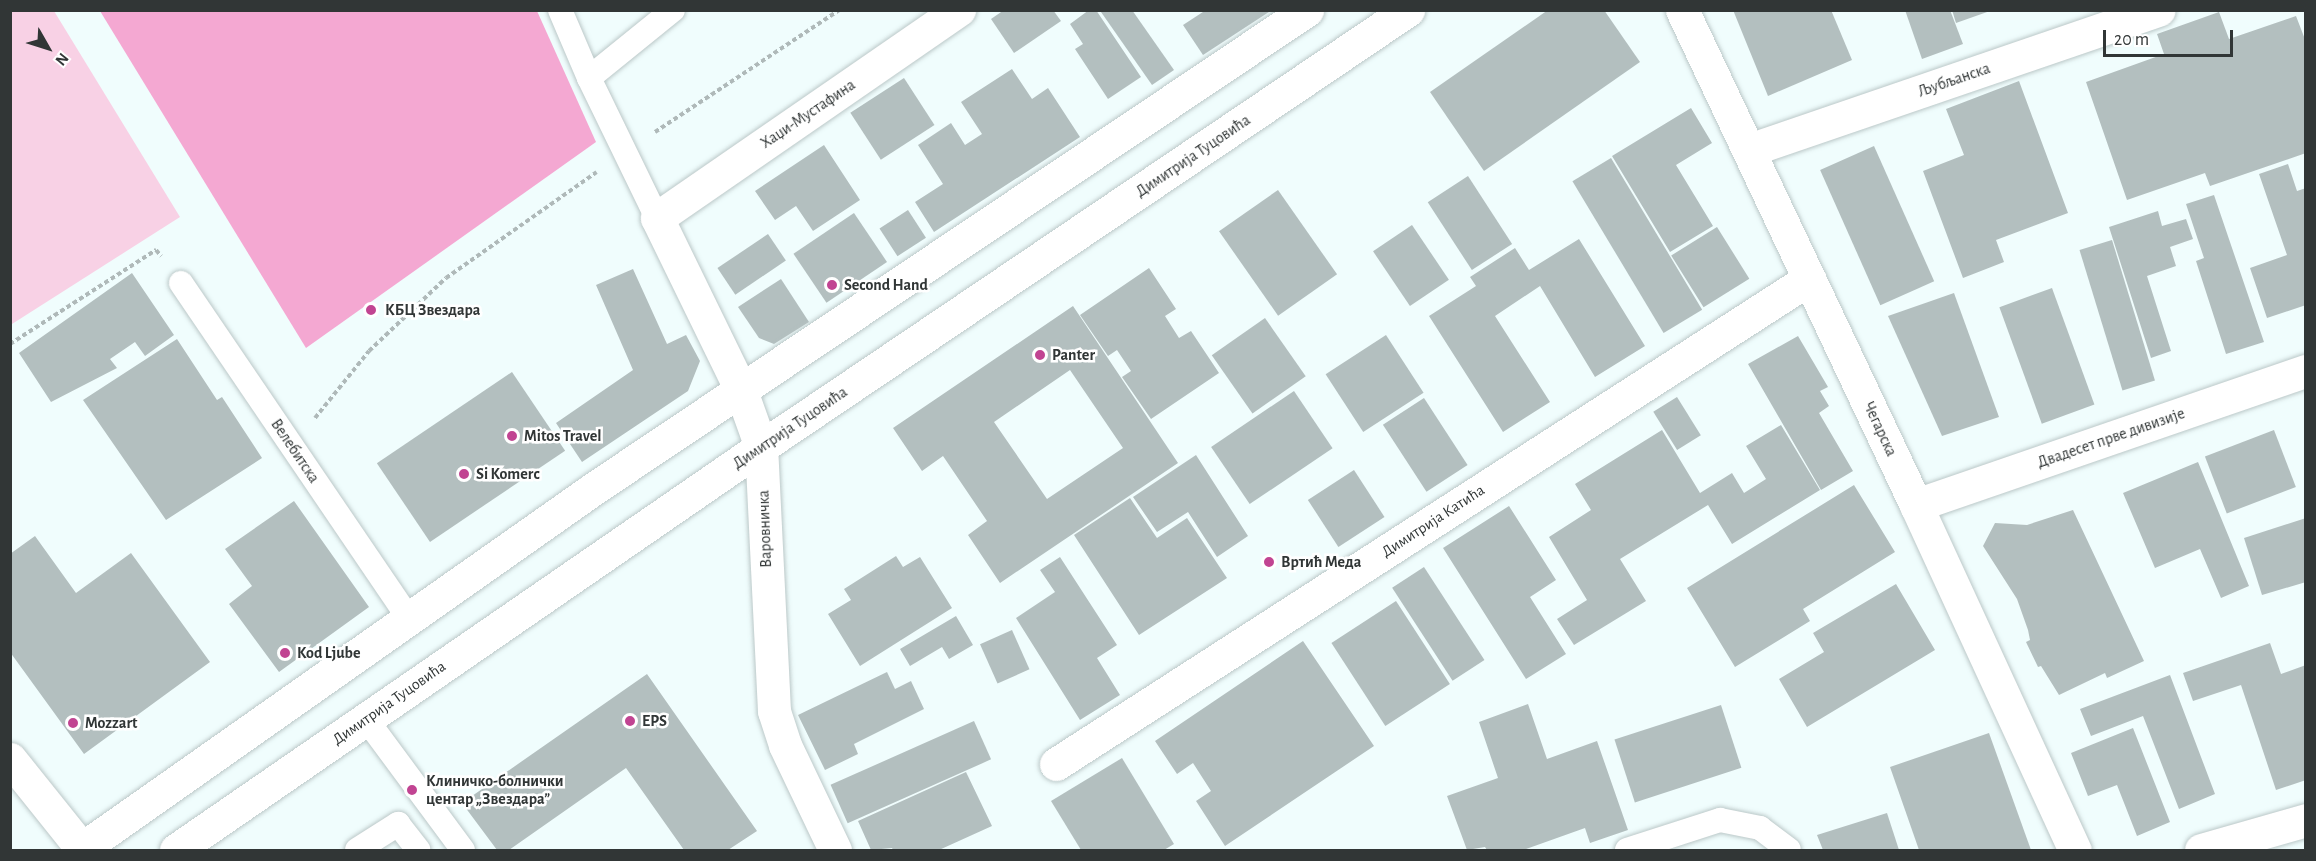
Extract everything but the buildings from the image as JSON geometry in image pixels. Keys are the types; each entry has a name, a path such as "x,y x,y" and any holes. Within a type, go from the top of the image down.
{"street":[{"name":"Хаџи-Мустафина","path":"657,218 959,10"},
{"path":"10,759 81,850 740,388 1307,10"},
{"name":"Димитрија Туцовића","path":"176,850 761,447 1408,10"},
{"name":"Чегарска","path":"1682,10 1916,506 2074,850"},
{"name":"Љубљанска","path":"1749,150 2159,10"},
{"name":"Варовничка","path":"657,218 740,388 761,447 774,711 785,745 835,850"},
{"name":"Димитрија Катића","path":"1056,764 1809,279"},
{"name":"Двадесет прве дивизије","path":"1916,506 2306,371"},
{"path":"2201,850 2306,820"}],"lane":[{"path":"560,10 589,78 657,218"},
{"path":"589,78 673,10"},
{"name":"Велебитска","path":"181,283 409,619"},
{"path":"366,719 463,850"},
{"path":"1627,850 1720,820 1760,828 1789,850"},
{"path":"357,850 398,824 418,850"}],"path":[{"path":"292,447 369,351 446,278 625,152 839,10"},
{"path":"10,344 156,250 181,283"}],"shaded area":[{"path":"10,11 54,11 180,217 12,324"},
{"path":"100,11 537,11 596,142 306,348"}],"place":[{"name":"Second Hand","path":"832,285"},
{"name":"КБЦ Звездара","path":"371,310"},
{"name":"Panter","path":"1040,355"},
{"name":"Mitos Travel","path":"512,436"},
{"name":"Si Komerc","path":"464,474"},
{"name":"Вртић Меда","path":"1269,562"},
{"name":"Kod Ljube","path":"285,653"},
{"name":"EPS","path":"630,721"},
{"name":"Mozzart","path":"73,723"},
{"name":"Клиничко-болнички центар „Звездара”","path":"412,790"}]}
